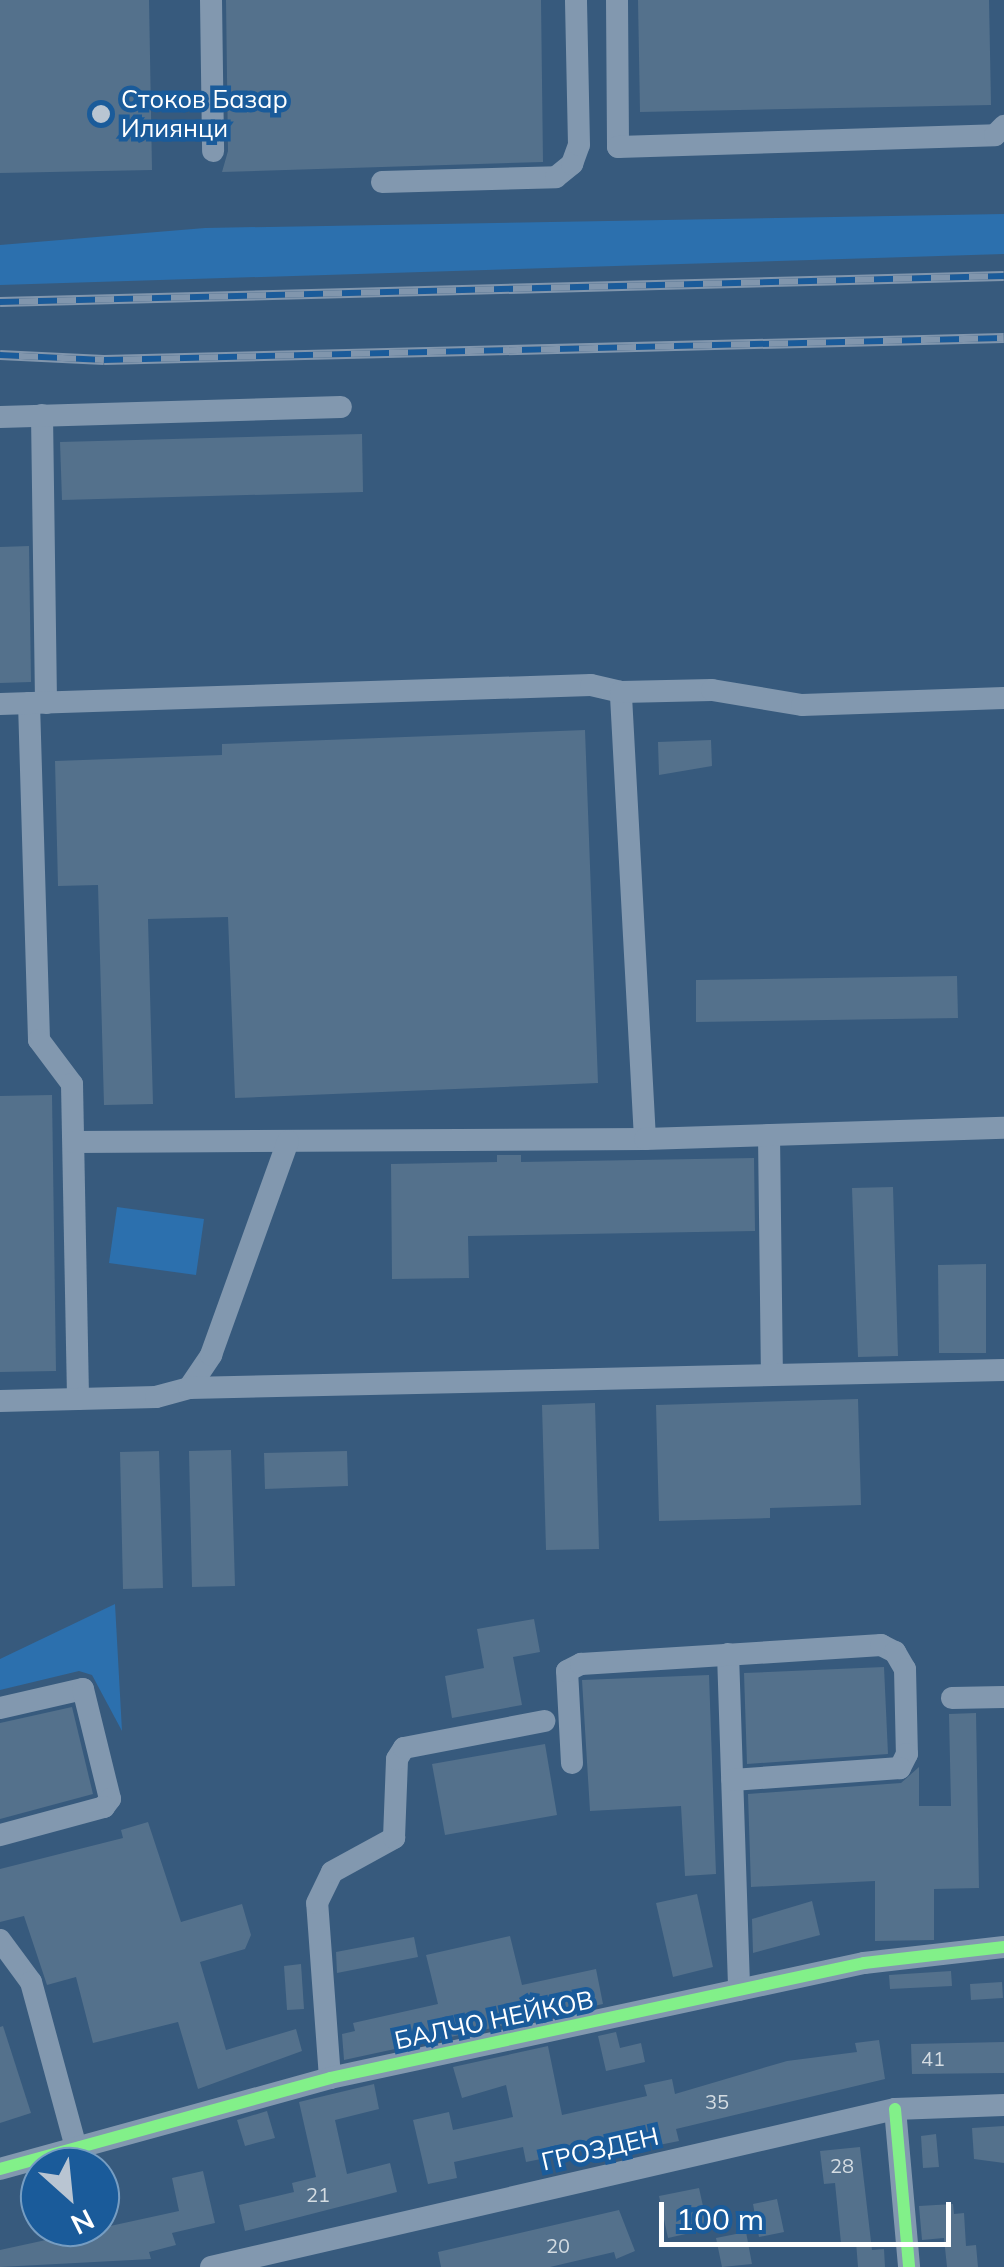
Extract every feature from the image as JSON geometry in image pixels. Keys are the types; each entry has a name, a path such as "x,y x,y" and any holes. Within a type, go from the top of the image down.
{"street":[{"path":"210,0 213,150"},
{"path":"382,182 556,178 572,164 579,145 576,0"},
{"path":"618,0 618,147 996,135 1004,126"},
{"path":"0,417 341,407"},
{"path":"42,416 39,1040 72,1084 78,1399"},
{"path":"0,704 591,685 621,692 712,690 802,705 1004,698"},
{"path":"621,692 645,1139"},
{"path":"74,1142 645,1139 1004,1128"},
{"path":"769,1135 772,1372"},
{"path":"189,1388 212,1354 288,1141"},
{"path":"0,1401 156,1398 189,1388 772,1372 1004,1370"},
{"path":"572,1763 567,1671 580,1664 881,1645 905,1669 907,1754 900,1768 732,1780"},
{"path":"728,1654 739,1990"},
{"path":"0,1708 83,1689 110,1799 104,1808 0,1836"},
{"path":"952,1698 1004,1697"},
{"path":"330,2078 318,1904 332,1872 394,1838 397,1759 404,1748 544,1721"},
{"path":"0,1940 31,1982 76,2147"},
{"name":"БАЛЧО НЕЙКОВ","path":"80,2147 330,2078 864,1963 1004,1948"},
{"name":"ГРОЗДЕН","path":"211,2267 256,2262 896,2110 1004,2105"},
{"path":"896,2110 909,2267"}],"shaded area":[{"path":"1004,214 1004,254 0,285 0,245 205,228"},
{"path":"117,1207 204,1219 196,1275 109,1263"},
{"path":"115,1604 122,1731 92,1675 79,1671 0,1690 0,1659"}],"building":[{"path":"0,0 149,0 152,170 0,173"},
{"path":"226,0 541,0 543,162 222,172 228,151"},
{"path":"638,0 989,0 991,105 640,112"},
{"path":"362,434 363,492 62,500 60,442"},
{"path":"29,546 31,682 0,683 0,547"},
{"path":"585,730 598,1083 235,1098 228,917 148,919 153,1104 104,1105 98,885 58,886 55,761 222,755 222,744"},
{"path":"711,740 712,766 659,775 658,742"},
{"path":"957,976 958,1018 696,1022 696,980"},
{"path":"52,1095 56,1371 0,1372 0,1096"},
{"path":"497,1155 521,1155 521,1162 754,1158 755,1231 468,1236 469,1278 392,1279 391,1164 497,1162"},
{"path":"893,1187 898,1356 858,1357 852,1188"},
{"path":"986,1264 986,1353 939,1353 938,1265"},
{"path":"858,1399 861,1505 770,1508 770,1518 659,1521 656,1405"},
{"path":"595,1403 599,1549 546,1550 542,1405"},
{"path":"231,1450 235,1586 192,1587 189,1451"},
{"path":"159,1451 163,1588 123,1589 120,1452"},
{"path":"347,1451 348,1486 265,1489 264,1453"},
{"path":"534,1619 540,1652 513,1657 522,1705 452,1718 445,1676 484,1668 477,1629"},
{"path":"884,1667 888,1754 747,1764 744,1673"},
{"path":"709,1675 716,1874 685,1876 681,1806 590,1811 582,1680"},
{"path":"72,1707 93,1794 0,1819 0,1723"},
{"path":"976,1713 979,1888 934,1889 934,1940 875,1941 875,1881 751,1887 748,1794 901,1783 919,1767 919,1806 951,1806 949,1714"},
{"path":"545,1744 557,1815 445,1835 432,1764"},
{"path":"148,1822 181,1922 242,1904 251,1935 245,1949 200,1962 226,2050 296,2029 302,2051 198,2089 178,2022 93,2043 76,1977 47,1985 24,1916 0,1922 0,1869 123,1838 121,1830"},
{"path":"697,1894 713,1967 673,1977 656,1903"},
{"path":"812,1901 820,1935 753,1953 752,1919"},
{"path":"510,1936 522,1985 596,1969 603,2004 344,2060 342,2034 355,2031 353,2023 438,2004 426,1955"},
{"path":"414,1937 418,1957 337,1973 336,1952"},
{"path":"301,1964 304,2009 287,2010 284,1966"},
{"path":"951,1971 952,1986 890,1989 889,1975"},
{"path":"1002,1982 1003,1998 971,2000 970,1984"},
{"path":"3,2026 31,2113 0,2123 0,2027"},
{"path":"616,2032 620,2048 641,2043 645,2062 606,2071 598,2036"},
{"path":"879,2040 885,2079 676,2129 679,2141 659,2145 657,2136 526,2162 523,2147 454,2162 457,2178 428,2184 413,2120 449,2112 453,2130 513,2117 506,2085 462,2098 453,2067 548,2046 562,2115 647,2096 644,2085 672,2079 675,2094 787,2061 857,2052 855,2043"},
{"path":"1004,2042 1004,2073 912,2074 911,2044"},
{"path":"374,2084 379,2109 335,2120 347,2174 390,2163 397,2192 245,2231 239,2205 294,2192 292,2183 316,2177 299,2102"},
{"path":"267,2111 275,2138 245,2146 237,2120"},
{"path":"1004,2126 1004,2163 974,2159 972,2128"},
{"path":"936,2134 939,2167 923,2168 921,2136"},
{"path":"860,2147 872,2250 884,2249 885,2267 858,2267 856,2242 841,2243 835,2183 824,2184 820,2151"},
{"path":"203,2171 215,2223 172,2233 176,2245 149,2252 151,2259 0,2267 0,2250 20,2246 120,2247 120,2224 179,2211 172,2178"},
{"path":"699,2188 708,2229 668,2238 659,2196"},
{"path":"777,2199 784,2232 759,2237 753,2204"},
{"path":"953,2204 954,2214 964,2213 966,2246 976,2245 978,2267 947,2267 944,2238 922,2240 919,2206"},
{"path":"619,2210 635,2251 616,2259 614,2252 550,2267 441,2267 438,2252"},
{"path":"746,2232 752,2264 722,2267 716,2238"}],"railway":[{"path":"0,302 1004,276"},
{"path":"0,355 104,360 1004,338"}],"cycle path":[{"path":"0,2169 330,2078 864,1963 1004,1947"},
{"path":"895,2109 909,2267"}],"place":[{"name":"Стоков Базар Илиянци","path":"101,114"}]}
